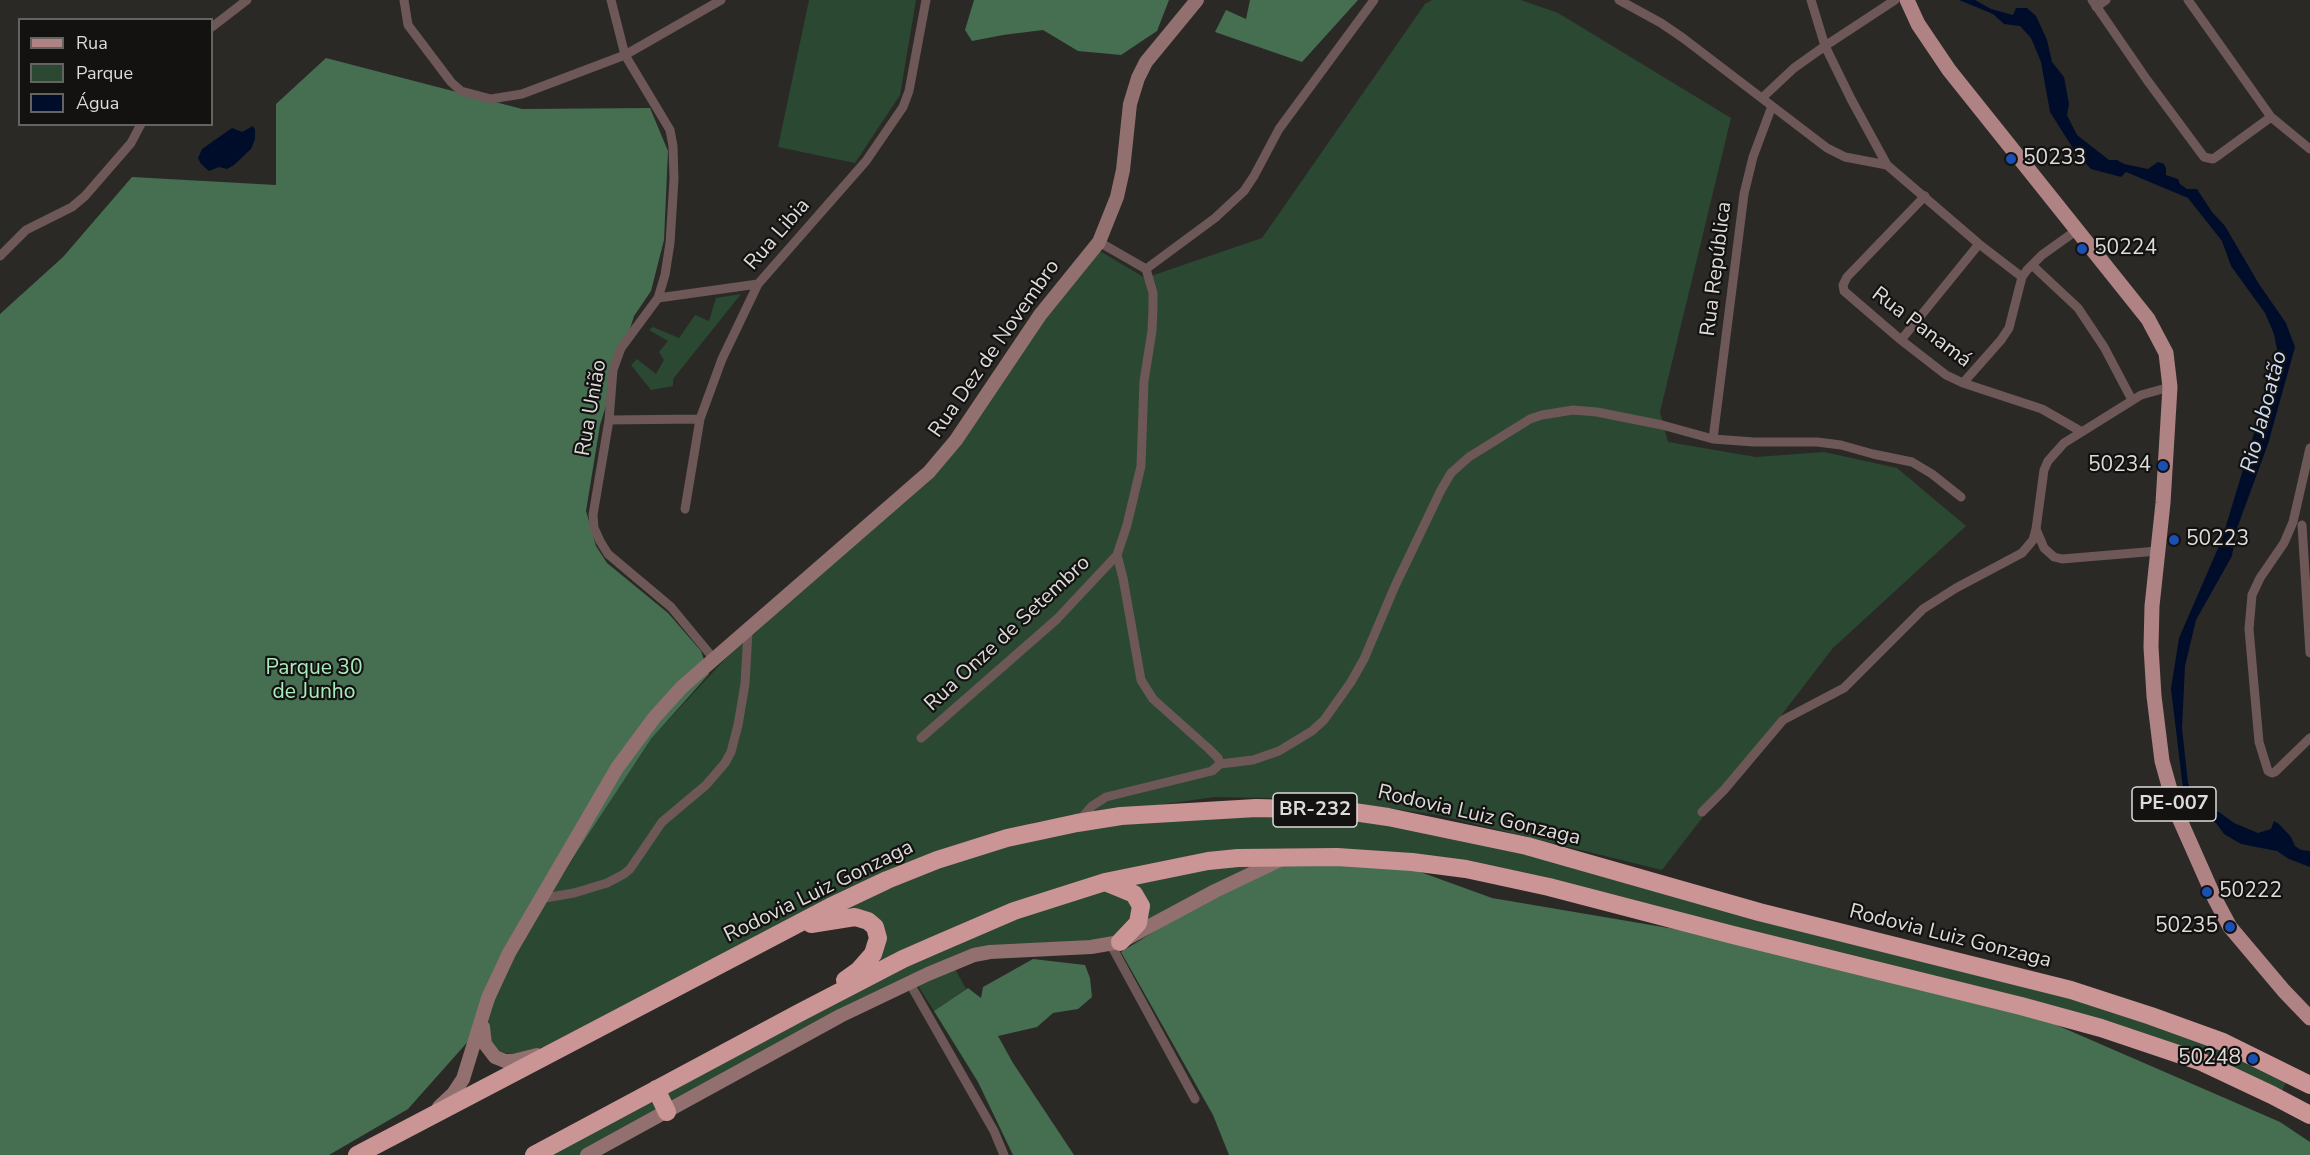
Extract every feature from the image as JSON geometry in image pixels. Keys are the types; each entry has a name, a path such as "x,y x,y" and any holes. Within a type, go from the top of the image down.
{"highway":[{"name":"Rodovia Luiz Gonzaga","path":"357,1155 877,884 937,860 1007,838 1077,823 1121,816 1256,808 1340,810 1388,817 1504,841 1759,912 2071,990 2223,1042 2310,1085"},
{"name":"BR-232","path":"534,1155 903,959 1014,911 1105,882 1224,859 1360,858 1412,862 1466,869 1549,887 1733,935 2021,1005 2101,1028 2202,1062 2310,1115"},
{"path":"1105,882 1134,894 1142,906 1138,923 1116,944"},
{"name":"BR-232","path":"794,927 855,917 868,921 874,927 878,938 873,954 859,970 799,1013"},
{"path":"656,1089 668,1112"}],"main road":[{"name":"Rua Dez de Novembro","path":"424,1121 460,1085 469,1066 482,1019 504,962 617,768 642,735 674,695 820,564 913,487 942,458 1040,315 1099,242 1117,197 1123,170 1130,104 1138,78 1146,62 1197,0"},
{"name":"PE-007","path":"1907,0 1918,24 1949,70 2148,319 2166,353 2170,387 2151,616 2154,696 2162,761 2176,811 2230,927 2310,1018"},
{"path":"587,1155 840,1016 909,982 974,955 990,952 1116,944 1215,891 1283,859"},
{"path":"482,1019 485,1044 492,1055 500,1059 513,1061 562,1049"}],"street":[{"path":"213,26 247,0"},
{"path":"404,0 405,20 451,82 461,91 491,99 522,94 626,55 721,0"},
{"name":"Rua União","path":"611,0 626,55 670,130 674,179 670,243 665,275 658,298 621,348 611,384 609,420 593,515 594,528 608,554 671,608 714,659"},
{"name":"Rua Libia","path":"685,509 700,419 722,359 758,284 866,161 903,107 909,91 926,0"},
{"path":"1099,242 1146,269 1215,218 1244,191 1279,129 1374,0"},
{"path":"1618,0 1661,23 1683,38 1818,143 1845,157 1887,165"},
{"path":"1811,0 1825,46 1887,165 1979,244 2022,277"},
{"path":"1762,98 1794,68 1896,0"},
{"path":"2106,0 2094,3 2204,157 2212,159 2216,157 2271,117"},
{"path":"2188,0 2271,117 2309,146"},
{"name":"Rua República","path":"1713,439 1744,194 1748,172 1772,106"},
{"path":"0,256 26,230 72,207 85,196 131,142 140,126"},
{"name":"Rua Panamá","path":"1924,196 1847,278 1842,288 1846,294 1946,375 1963,383 2042,409 2082,432"},
{"path":"1963,383 2001,340 2008,328 2022,277 2032,264 2077,230"},
{"path":"1901,340 1979,244"},
{"path":"2032,264 2078,308 2104,347 2132,400"},
{"name":"Rua Onze de Setembro","path":"921,738 1057,619 1117,555 1127,525 1141,466 1144,381 1152,331 1153,308 1153,293 1146,269"},
{"path":"658,298 758,284"},
{"path":"1702,812 1724,790 1783,720 1844,688 1911,619 1956,588 2022,553 2033,540 2040,487 2048,461 2064,443 2132,400 2146,393 2170,387"},
{"path":"1077,823 1092,806 1106,797 1212,771 1220,764 1253,760 1279,751 1312,731 1334,709 1364,658 1395,586 1451,473 1469,457 1530,419 1554,411 1598,412 1662,425 1713,439 1754,442 1817,442 1841,445 1912,462 1932,474 1961,497"},
{"path":"609,420 700,419"},
{"path":"2310,448 2302,525 2310,653"},
{"path":"2302,525 2255,586 2249,629 2258,731 2266,768 2272,773 2310,738"},
{"path":"2036,529 2044,548 2054,557 2062,559 2158,551"},
{"path":"1117,555 1124,578 1141,681 1153,699 1209,749 1218,758 1220,764"},
{"path":"539,900 574,893 624,874 630,869 666,818 706,784 725,763 731,752 745,684 748,631"},
{"path":"1116,944 1195,1099"},
{"path":"909,982 994,1131 1004,1155"}],"green space":[{"path":"809,0 916,0 900,95 855,163 778,147"},
{"path":"974,0 1169,0 1157,31 1121,55 1078,51 1043,30 972,41 965,30"},
{"path":"1250,0 1358,0 1302,62 1215,32 1226,10 1246,19"},
{"path":"1432,0 1521,0 1558,13 1731,118 1660,412 1668,442 1756,457 1824,452 1897,468 1966,526 1833,648 1662,870 1438,815 1322,799 1215,797 1036,822 759,934 562,1043 513,1054 500,1052 490,1043 488,1019 515,948 651,739 727,657 885,518 959,447 1031,335 1100,251 1145,278 1262,238 1425,4"},
{"name":"Parque 30 de Junho","path":"326,58 522,109 650,108 668,151 664,240 651,291 634,316 600,425 586,511 596,546 607,563 668,613 701,651 709,674 651,739 539,910 515,948 488,1019 408,1109 329,1155 0,1155 0,314 63,257 132,177 276,185 276,104"},
{"path":"741,294 673,379 673,386 651,390 631,365 637,359 656,374 664,360 659,352 668,341 649,330 653,327 679,338 695,315 709,321 716,298"},
{"path":"1211,811 1384,820 1953,959 2291,1071 2279,1098 2207,1065 1514,877 1228,855 1103,880 843,986 882,935 823,914 956,855 1086,817"},
{"path":"1283,860 1412,869 1492,898 1769,945 2045,1020 2280,1122 2310,1142 2310,1155 1229,1155 1213,1115 1121,952 1210,897"},
{"path":"1227,861 1273,862 1129,936 1146,907 1111,882"},
{"path":"1105,886 1141,907 1117,940 991,946 582,1155 544,1155 911,956"},
{"path":"1033,959 1085,965 1090,978 1092,997 1078,1009 1053,1013 1037,1027 998,1036 1013,1063 1074,1155 1013,1155 978,1082 934,1011 968,988 981,998 983,987"},
{"path":"953,965 966,989 934,1011 917,984"}],"water":[{"name":"Rio Jaboatão","path":"1959,0 1975,0 1991,9 2013,15 2016,8 2027,8 2036,16 2047,40 2052,62 2064,77 2069,104 2067,115 2077,135 2109,160 2148,169 2158,162 2164,164 2166,175 2178,179 2180,184 2187,189 2197,189 2212,212 2225,226 2259,284 2286,323 2295,347 2268,444 2236,531 2232,556 2196,620 2185,666 2182,728 2188,783 2203,809 2219,812 2234,823 2258,833 2271,829 2274,821 2291,837 2295,846 2301,850 2310,851 2310,867 2289,859 2277,851 2241,844 2224,834 2216,823 2188,806 2183,788 2171,689 2179,638 2222,539 2278,354 2274,334 2265,313 2231,266 2222,241 2188,198 2126,172 2121,177 2091,169 2076,153 2050,112 2041,62 2031,38 2020,26 2004,24 1993,14"},
{"path":"253,126 255,139 251,149 234,165 227,169 219,167 209,171 201,164 198,158 202,149 232,128 242,132"}],"place":[{"name":"50233","path":"2011,159"},
{"name":"50224","path":"2082,249"},
{"name":"50234","path":"2163,466"},
{"name":"50223","path":"2174,540"},
{"name":"50222","path":"2207,892"},
{"name":"50235","path":"2230,927"},
{"name":"50248","path":"2253,1059"}]}
